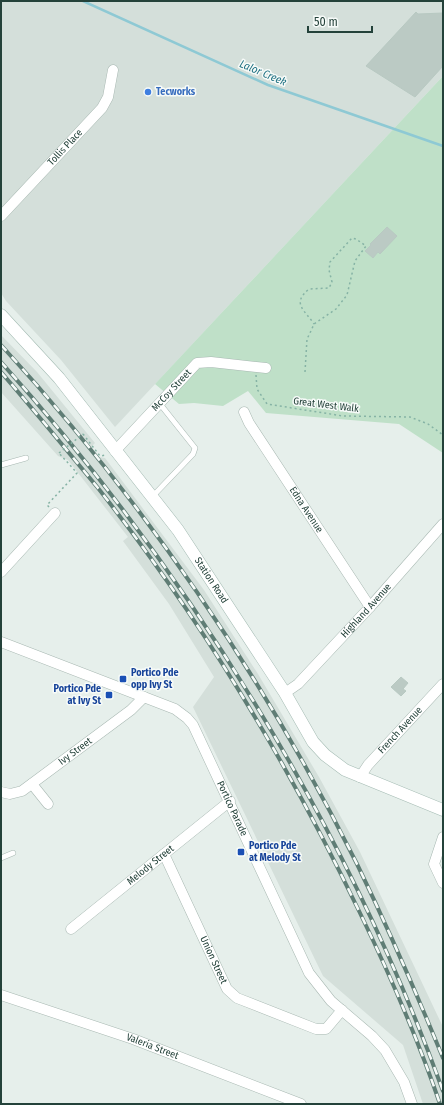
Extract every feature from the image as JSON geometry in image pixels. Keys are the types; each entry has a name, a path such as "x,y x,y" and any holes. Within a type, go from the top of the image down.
{"main road":[{"name":"Station Road","path":"1,315 59,378 178,530 285,693 314,742 325,755 345,770 360,777 443,810"}],"street":[{"name":"Tollis Place","path":"1,216 102,108 108,97 113,70"},
{"name":"McCoy Street","path":"115,451 198,363 212,362 261,368"},
{"name":"Edna Avenue","path":"244,412 249,423 370,607"},
{"path":"1,572 55,512"},
{"name":"Highland Avenue","path":"285,693 298,684 370,607 443,524"},
{"name":"Portico Parade","path":"1,642 175,709 188,718 193,725 230,801 309,973 331,1001 372,1036 385,1050 404,1082 412,1104"},
{"name":"French Avenue","path":"360,777 368,765 443,684"},
{"name":"Ivy Street","path":"1,792 10,794 22,791 131,710 144,697"},
{"path":"32,784 48,804"},
{"name":"Melody Street","path":"71,929 230,801"},
{"path":"443,837 434,859 434,864 443,883"},
{"name":"Union Street","path":"164,854 227,989 237,998 316,1029 326,1028 342,1010"},
{"name":"Valeria Street","path":"1,995 133,1040 301,1104"}],"lane":[{"path":"152,497 193,454 195,448 160,404"},
{"path":"1,465 26,458"},
{"path":"1,858 13,853"}],"path":[{"path":"305,372 307,339 314,324 336,309 347,295 355,261 366,246 356,239 352,238 347,242 340,253 335,255 330,262 329,270 332,282 329,288 309,289 302,298 300,306 302,311 314,324"},
{"name":"Great West Walk","path":"261,368 257,389 267,404 343,416 410,417 428,424 443,435"},
{"path":"55,512 47,505 77,474 59,453 83,434 96,452"}],"shaded area":[{"path":"1,1 443,1 443,76 115,427 61,360 6,301 1,293"},
{"path":"1,335 37,372 95,443 91,447 99,457 105,458 204,590 258,674 319,777 360,852 443,1027 443,1104 423,1104 403,1045 323,976 193,707 214,677 169,604 123,541 128,537 68,460 58,456 1,392"}],"green space":[{"path":"443,76 443,453 399,424 266,413 248,391 223,406 194,403 179,404 155,384"}],"building":[{"path":"416,12 418,14 443,13 443,66 415,97 366,66"},
{"path":"387,227 397,236 380,254 378,252 373,258 365,251"},
{"path":"401,677 408,683 403,689 406,691 401,696 391,687"}],"waterway":[{"name":"Lalor Creek","path":"83,1 268,85 443,146"}],"railway":[{"path":"1,345 53,404 103,465 197,592 241,658 321,794 357,864 402,960 443,1058"},
{"path":"1,362 69,442 135,526 198,614 256,706 310,799 360,895 404,993 443,1091"},
{"path":"1,372 98,488 136,538 207,640 241,693 303,802 360,913 403,1007 440,1104"}],"place":[{"name":"Tecworks","path":"148,92"},
{"name":"Portico Pde opp Ivy St","path":"123,679"},
{"name":"Portico Pde at Ivy St","path":"109,695"},
{"name":"Portico Pde at Melody St","path":"241,852"}]}
